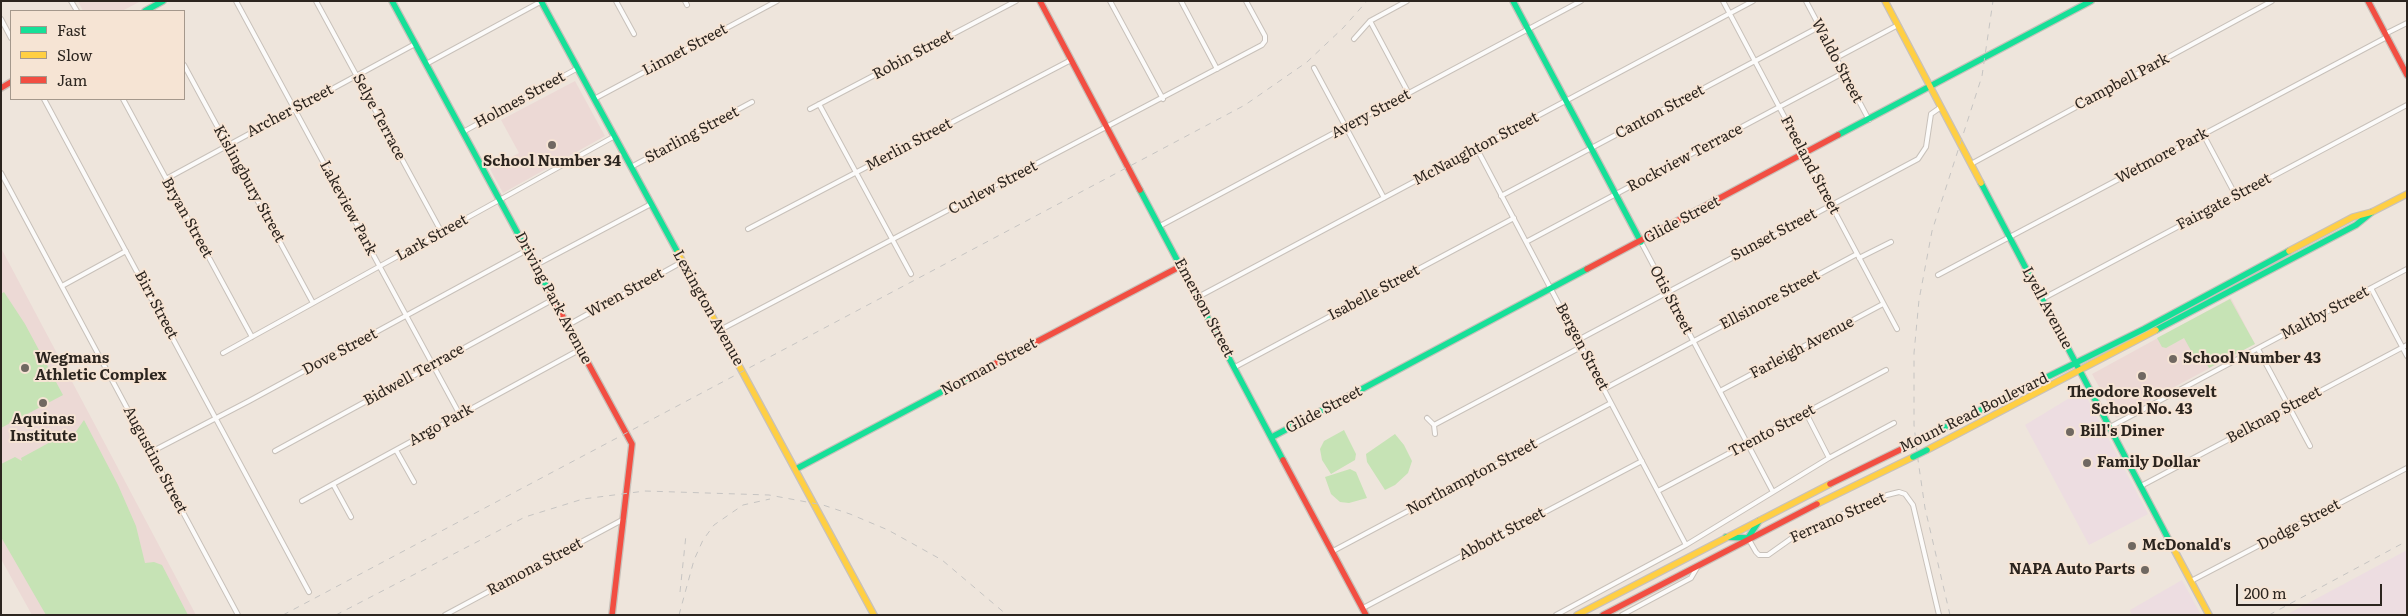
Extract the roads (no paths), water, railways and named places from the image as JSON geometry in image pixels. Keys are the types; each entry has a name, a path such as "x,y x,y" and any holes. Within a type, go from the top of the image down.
{"main road":[{"name":"Driving Park Avenue","path":"392,1 632,446 612,615"},
{"name":"Lexington Avenue","path":"541,1 874,615"},
{"name":"Emerson Street","path":"1040,1 1366,615"},
{"name":"Otis Street","path":"1513,1 1641,242"},
{"name":"Lyell Avenue","path":"1885,1 2209,615"},
{"name":"Glide Street","path":"1272,437 2091,1"},
{"path":"2368,1 2407,75"},
{"path":"154,9 162,2"},
{"name":"Mount Read Boulevard","path":"1577,615 1762,518 2144,329 2353,218 2372,212 2407,194"},
{"name":"Mount Read Boulevard","path":"1603,615 1748,538 1927,450 2080,371 2356,225 2372,212"},
{"name":"Norman Street","path":"796,469 1182,266"},
{"path":"1724,538 1748,538 1751,530 1762,518"}],"street":[{"name":"Lakeview Park","path":"236,1 460,415"},
{"name":"Selye Terrace","path":"316,1 442,233"},
{"path":"426,64 541,1"},
{"path":"616,1 634,34"},
{"path":"762,1 765,7"},
{"name":"Linnet Street","path":"594,99 777,1"},
{"name":"Robin Street","path":"810,109 1016,1"},
{"path":"1110,1 1162,99"},
{"path":"1181,1 1218,69"},
{"name":"Curlew Street","path":"720,330 1108,128 1265,42 1265,36 1246,1"},
{"path":"1354,39 1370,20 1407,1"},
{"name":"Avery Street","path":"1160,226 1581,1"},
{"name":"Freeland Street","path":"1723,1 1896,329"},
{"name":"McNaughton Street","path":"1198,297 1753,1"},
{"name":"Waldo Street","path":"1806,1 1868,120"},
{"name":"Campbell Park","path":"1971,164 2272,1"},
{"path":"1,19 10,36"},
{"path":"1370,20 1409,94"},
{"name":"Wetmore Park","path":"1938,275 2386,36 2407,23"},
{"path":"1836,58 1898,25"},
{"name":"Canton Street","path":"1501,196 1819,27"},
{"name":"Archer Street","path":"166,179 415,44"},
{"name":"Merlin Street","path":"748,229 1071,60"},
{"name":"Kislingbury Street","path":"185,66 313,303"},
{"name":"Holmes Street","path":"463,132 578,68"},
{"path":"1314,68 1384,198"},
{"name":"Rockview Terrace","path":"1526,242 1843,73"},
{"name":"Birr Street","path":"45,100 309,592"},
{"name":"Bryan Street","path":"124,100 252,337"},
{"name":"Starling Street","path":"631,168 752,102"},
{"path":"820,104 911,274"},
{"name":"Fairgate Street","path":"2042,299 2407,105"},
{"name":"Sunset Street","path":"1578,340 1920,157 1926,147 1931,116 1941,107"},
{"path":"2203,134 2236,196"},
{"name":"Lark Street","path":"223,352 615,136"},
{"name":"Bergen Street","path":"1477,149 1686,545"},
{"name":"Augustine Street","path":"1,173 238,615"},
{"path":"536,266 651,204"},
{"name":"Isabelle Street","path":"1235,367 1514,218"},
{"name":"Otis Street","path":"1641,242 1773,492"},
{"name":"Ellsinore Street","path":"1604,389 1858,256 1891,242"},
{"name":"Dove Street","path":"151,452 527,250"},
{"path":"62,286 126,251"},
{"name":"Wren Street","path":"568,325 682,262"},
{"name":"Maltby Street","path":"2110,427 2407,270"},
{"path":"2371,288 2404,346 2407,356"},
{"name":"Bidwell Terrace","path":"275,451 554,299"},
{"name":"Farleigh Avenue","path":"1720,391 1884,304"},
{"name":"Belknap Street","path":"2141,486 2404,346"},
{"path":"1434,425 1581,347"},
{"name":"Argo Park","path":"302,501 580,349"},
{"path":"2258,349 2310,446"},
{"name":"Trento Street","path":"1658,491 1886,370"},
{"name":"Northampton Street","path":"1332,551 1611,403"},
{"path":"1806,413 1829,458"},
{"path":"1427,418 1434,425 1435,434"},
{"name":"Mount Read Boulevard","path":"1556,615 1686,545 1829,458 1894,423"},
{"path":"396,450 414,482"},
{"name":"Abbott Street","path":"1363,608 1642,461"},
{"name":"Dodge Street","path":"2191,581 2407,468"},
{"path":"333,484 351,516"},
{"name":"Ferrano Street","path":"1748,538 1759,555 1768,555 1799,533 1887,495 1899,492 1905,494 1913,506 1939,615"},
{"name":"Ramona Street","path":"445,615 624,519"},
{"name":"Mount Read Boulevard","path":"1622,615 1691,578 1699,564"}],"railway":[{"path":"283,615 1245,105 1307,62 1343,28 1367,1"},
{"path":"1950,615 1925,508 1918,460 1914,425 1914,353 1919,300 1932,231 1982,76 1993,1"},
{"path":"336,615 525,517 583,499 645,491 769,495 823,505 850,514 888,530 942,560 1007,615"},
{"path":"679,615 694,560 703,540 714,525 743,505 770,499"},
{"path":"680,592 686,535"},
{"path":"2269,615 2407,541"}],"place":[{"name":"School Number 34","path":"552,145"},
{"name":"School Number 43","path":"2173,359"},
{"name":"Wegmans Athletic Complex","path":"25,368"},
{"name":"Theodore Roosevelt School No. 43","path":"2142,376"},
{"name":"Aquinas Institute","path":"43,403"},
{"name":"Bill's Diner","path":"2070,432"},
{"name":"Family Dollar","path":"2087,463"},
{"name":"McDonald's","path":"2132,546"},
{"name":"NAPA Auto Parts","path":"2145,570"}]}
